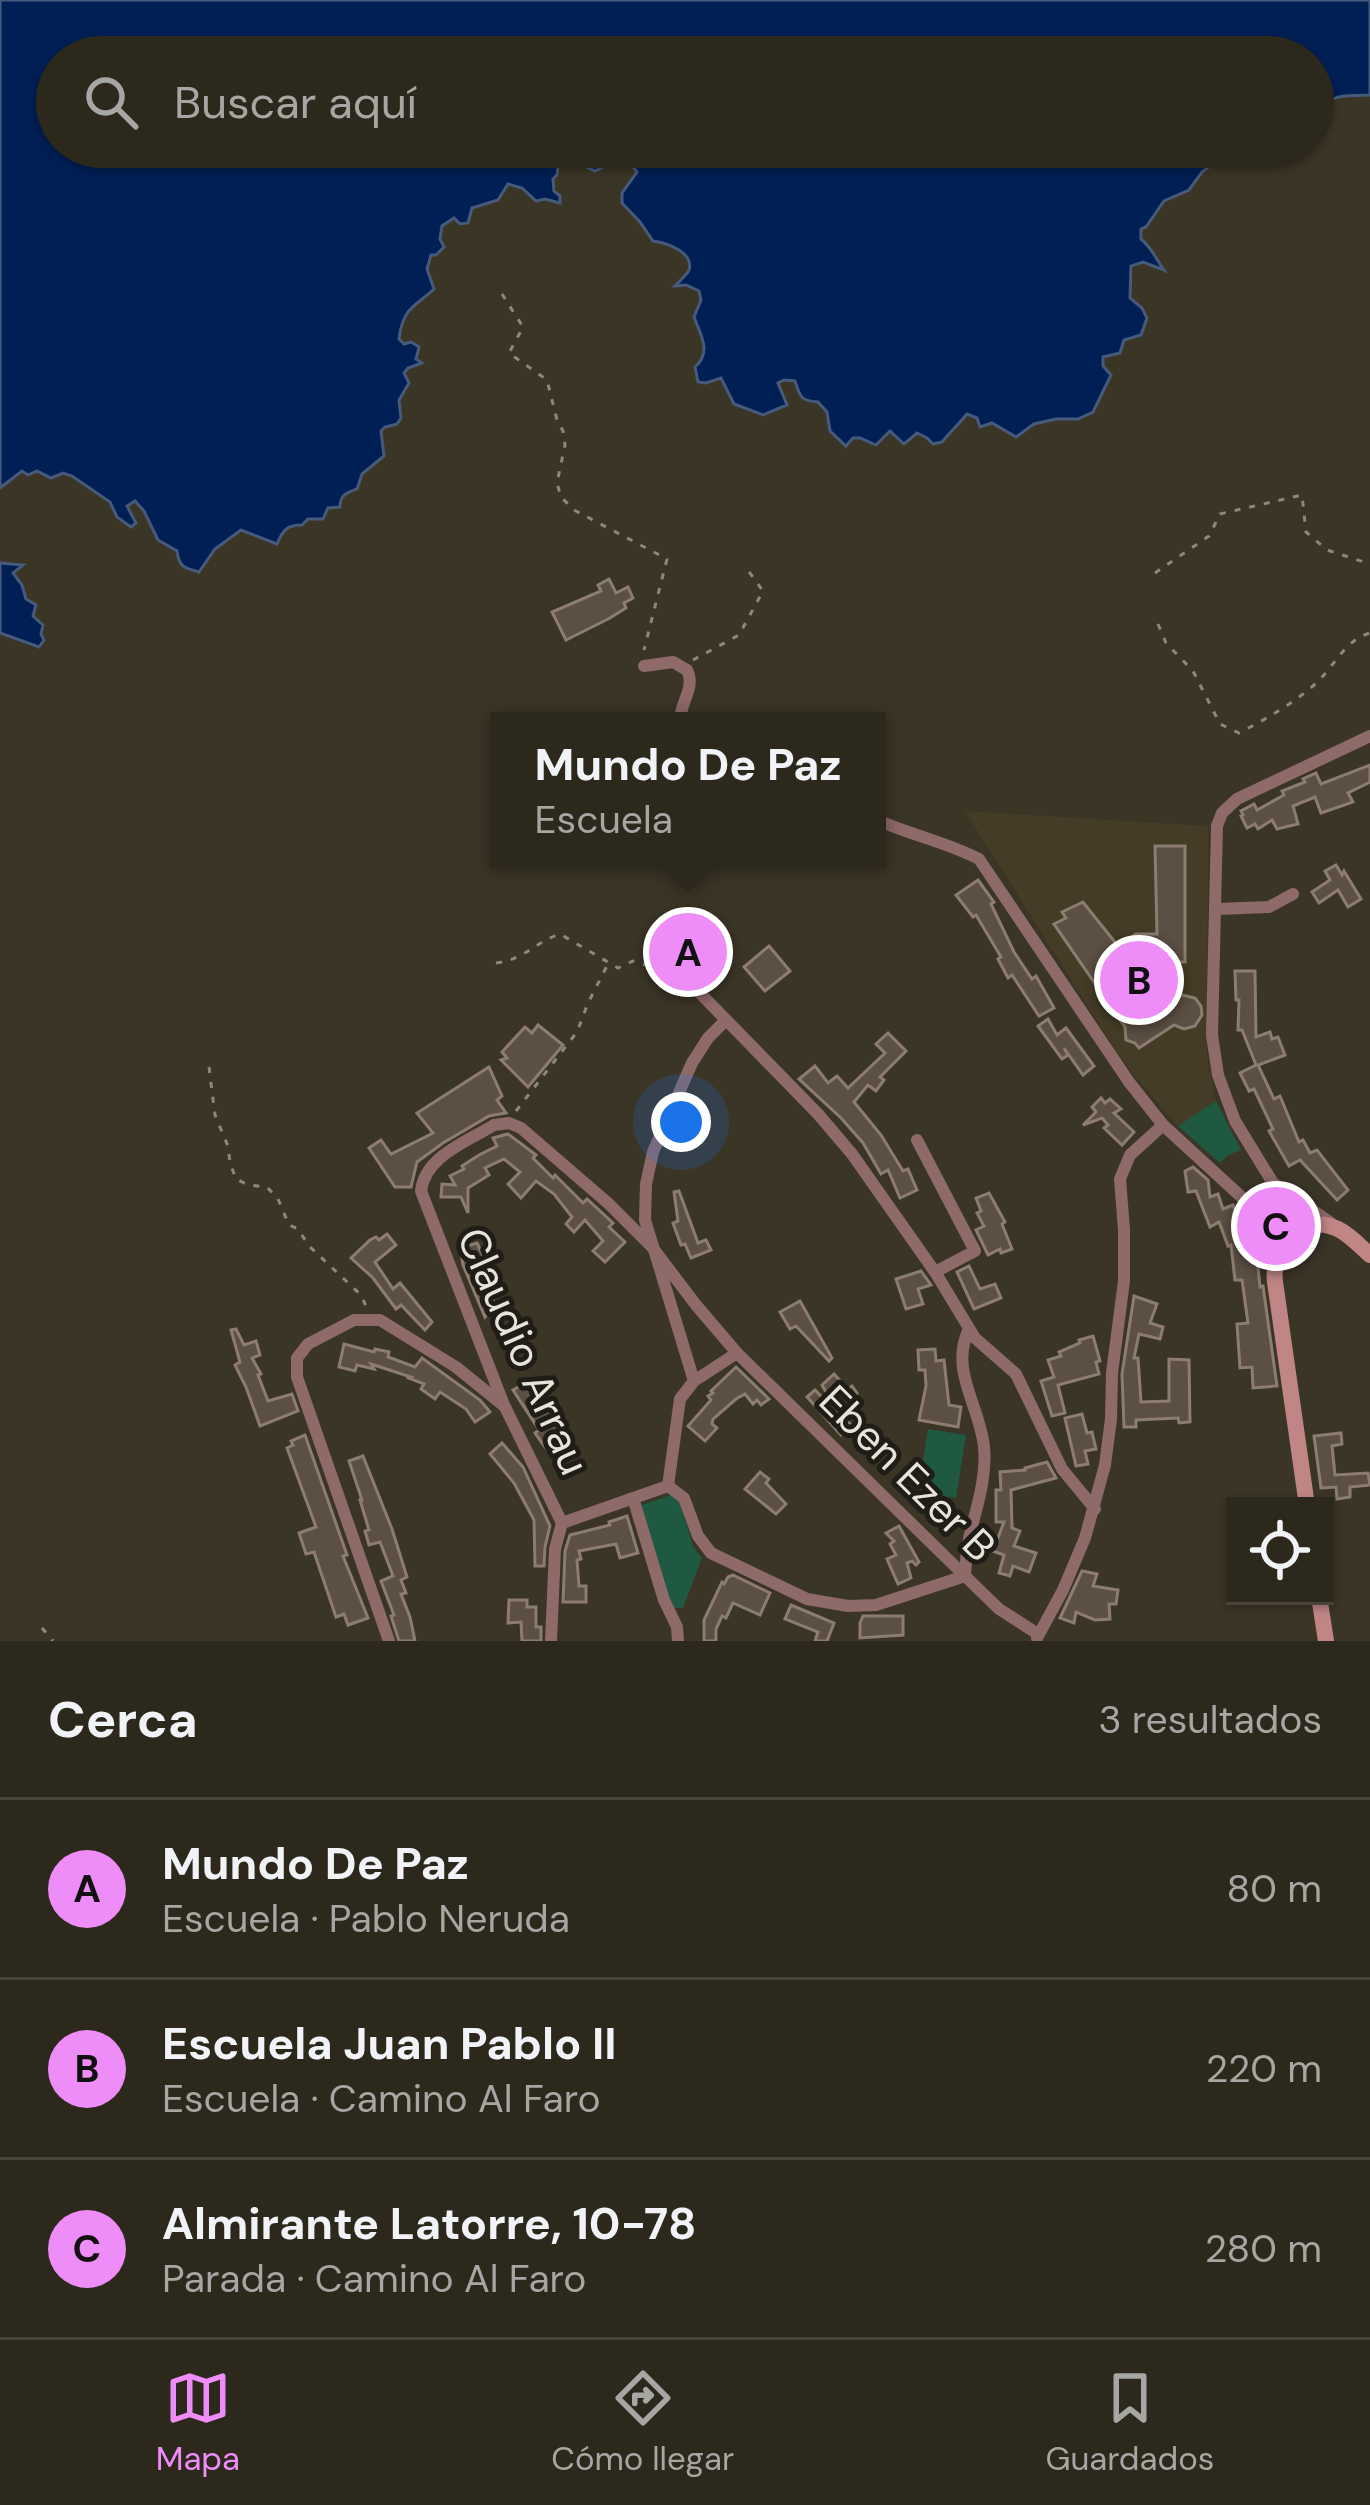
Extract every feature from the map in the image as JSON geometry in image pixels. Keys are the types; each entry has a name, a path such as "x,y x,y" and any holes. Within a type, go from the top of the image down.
{"main road":[{"path":"1305,1497 1274,1272 1282,1244 1312,1226 1342,1231 1370,1255"},
{"path":"1320,1605 1326,1641"}],"street":[{"path":"644,666 668,662 683,666 690,674 681,712"},
{"path":"1342,1231 1273,1183 1235,1121 1213,1054 1217,826 1226,807 1237,799 1370,736"},
{"path":"886,824 949,843 979,859 1163,1125 1248,1203 1282,1244"},
{"path":"1217,908 1269,907 1293,894"},
{"path":"694,987 836,1134 969,1329 1016,1374 1062,1468 1095,1509"},
{"name":"Eben Ezer B","path":"694,1381 645,1220 646,1184 652,1152 692,1063 726,1020"},
{"name":"Claudio Arrau","path":"509,1123 494,1125 434,1162 422,1178 421,1191 503,1406 562,1523 555,1549 551,1641"},
{"name":"Eben Ezer B","path":"509,1123 521,1128 609,1204 652,1246 737,1353 999,1609 1037,1637"},
{"path":"1037,1637 1073,1567 1095,1509 1109,1442 1124,1281 1120,1179 1130,1155 1163,1125"},
{"path":"917,1140 975,1251 934,1273"},
{"path":"1248,1203 1273,1183"},
{"path":"389,1641 295,1370 296,1358 308,1344 354,1320 372,1318 388,1323 455,1367 503,1406"},
{"path":"668,1486 684,1498 698,1536 711,1553 807,1599 876,1605 965,1576 984,1464 982,1432 962,1366 962,1346 969,1329"},
{"path":"668,1486 680,1399 694,1381 737,1353"},
{"path":"562,1523 668,1486"},
{"path":"633,1498 678,1641"}],"path":[{"path":"502,294 523,327 509,353 547,380 563,431 557,483 561,497 574,510 668,560 644,666"},
{"path":"1155,573 1209,536 1220,514 1302,495 1306,532 1328,550 1370,564"},
{"path":"683,666 739,635 763,591 747,569"},
{"path":"1158,624 1166,643 1193,671 1220,724 1239,733 1310,689 1347,646 1370,633"},
{"path":"496,963 521,957 560,934 618,968 634,961 670,972 682,986 694,987"},
{"path":"509,1123 578,1032 609,961"},
{"path":"209,1067 215,1114 229,1145 236,1179 267,1187 289,1225 362,1295 372,1318"},
{"path":"42,1628 53,1641"}],"shaded area":[{"path":"965,811 1208,826 1207,1057 1216,1101 1241,1150 1220,1163 1178,1126 1135,1076"}],"green space":[{"path":"1216,1101 1241,1150 1220,1163 1178,1126"},
{"path":"928,1429 966,1435 956,1498 918,1493"},
{"path":"671,1495 679,1499 693,1546 702,1558 683,1608 674,1608 639,1506"}],"water":[{"path":"0,0 1370,0 1370,95 1334,99 1334,36 36,36 36,168 558,168 553,179 560,203 536,201 522,188 508,184 498,200 472,208 468,223 460,224 454,218 442,226 444,247 431,255 427,269 434,289 407,314 401,328 399,339 419,347 416,359 422,363 404,373 409,383 399,400 401,418 381,431 384,456 362,474 357,489 344,495 340,507 328,508 323,519 308,519 286,529 277,544 241,530 215,549 199,572 183,566 177,551 158,540 135,501 127,506 136,523 131,527 117,517 110,502 63,473 51,478 22,471 0,488"},
{"path":"634,168 1207,168 1189,190 1164,201 1141,229 1141,239 1164,270 1143,262 1131,266 1130,298 1147,318 1141,335 1124,340 1120,353 1103,357 1103,366 1111,375 1093,412 1078,419 1034,424 1016,437 992,423 980,427 977,418 967,414 942,442 933,444 917,433 904,444 890,431 876,445 853,438 846,446 830,431 827,412 818,402 802,397 795,381 778,383 787,405 763,415 734,404 721,378 698,382 695,367 704,350 694,317 701,300 699,291 675,286 689,270 687,258 672,246 653,241 622,203 622,193 637,172"},
{"path":"0,563 23,565 13,573 26,599 36,605 33,616 43,625 44,640 39,647 0,633"}],"building":[{"path":"609,579 616,593 628,587 633,598 624,603 626,608 566,640 552,612 601,591 598,585"},
{"path":"1370,765 1370,782 1348,793 1353,802 1321,813 1315,797 1293,806 1298,824 1277,829 1272,820 1258,829 1255,824 1247,828 1241,816 1241,811 1254,804 1257,810 1316,773 1321,784"},
{"path":"1155,846 1185,846 1185,962 1177,962 1178,994 1195,998 1202,1015 1195,1026 1174,1025 1139,1048 1126,1040 1125,1027 1105,998 1124,982 1139,1007 1158,994 1157,949 1142,950 1116,969 1119,973 1096,985 1054,924 1066,918 1062,912 1083,902 1118,946 1136,934 1157,934"},
{"path":"1336,865 1361,899 1348,907 1338,890 1319,903 1312,892 1330,880 1325,871"},
{"path":"978,880 994,902 1014,952 1032,979 1036,976 1054,1008 1039,1016 1012,975 1008,978 976,915 956,895"},
{"path":"688,935 702,951 707,946 724,961 708,978 673,947"},
{"path":"769,946 790,971 765,991 744,967"},
{"path":"1235,971 1255,971 1256,1037 1270,1032 1272,1039 1278,1037 1285,1055 1258,1065 1274,1099 1280,1096 1299,1142 1303,1140 1310,1153 1317,1150 1348,1190 1337,1200 1300,1160 1289,1166 1269,1131 1273,1129 1254,1089 1249,1091 1240,1073 1256,1065 1238,1030"},
{"path":"1048,1019 1057,1035 1066,1028 1094,1066 1083,1075 1064,1048 1068,1055 1062,1059 1038,1026"},
{"path":"538,1025 563,1045 528,1087 501,1060 507,1058 502,1052 525,1027 532,1033"},
{"path":"888,1033 906,1051 880,1077 884,1080 876,1091 868,1085 854,1102 903,1171 908,1169 917,1190 900,1198 888,1170 881,1174 863,1143 799,1079 815,1066 828,1083 837,1076 848,1088 885,1053 876,1044"},
{"path":"489,1067 502,1096 497,1100 506,1113 489,1116 443,1143 417,1162 411,1187 395,1187 369,1148 381,1140 391,1154 433,1133 417,1113"},
{"path":"1101,1098 1121,1109 1114,1113 1134,1132 1122,1145 1104,1128 1108,1125 1102,1118 1083,1125 1096,1112 1092,1107"},
{"path":"508,1134 536,1155 533,1158 553,1178 555,1175 583,1203 587,1199 613,1223 609,1227 625,1242 605,1262 593,1251 603,1241 585,1220 574,1232 566,1224 572,1217 554,1194 536,1181 521,1198 508,1184 520,1172 504,1159 485,1168 489,1175 468,1188 468,1213 461,1197 441,1197 442,1184 455,1185 450,1176 497,1146 493,1138"},
{"path":"1193,1167 1208,1180 1210,1197 1218,1194 1223,1209 1233,1205 1239,1219 1245,1217 1256,1248 1277,1386 1253,1388 1252,1367 1240,1368 1237,1324 1248,1323 1242,1280 1235,1280 1231,1245 1219,1222 1210,1227 1196,1191 1188,1192 1185,1171"},
{"path":"679,1191 698,1243 706,1240 711,1250 691,1258 673,1223 678,1221 674,1192"},
{"path":"989,1193 1005,1222 1012,1249 988,1255 976,1230 984,1226 976,1198"},
{"path":"387,1234 396,1245 375,1262 393,1289 400,1283 432,1322 425,1330 401,1305 396,1309 351,1258 370,1240"},
{"path":"477,1243 490,1270 482,1273 495,1304 485,1317 460,1248"},
{"path":"969,1266 980,1289 995,1284 1001,1298 974,1309 957,1272"},
{"path":"921,1271 931,1285 918,1289 923,1304 906,1309 896,1279"},
{"path":"1134,1296 1157,1304 1150,1323 1163,1327 1160,1339 1139,1334 1134,1358 1138,1358 1141,1402 1169,1401 1169,1359 1189,1360 1190,1422 1136,1420 1136,1427 1124,1427 1122,1374"},
{"path":"800,1301 832,1358 829,1361 796,1326 790,1329 780,1312"},
{"path":"236,1329 244,1345 256,1341 260,1355 252,1358 268,1401 292,1394 298,1411 260,1426 235,1365 240,1362 231,1330"},
{"path":"1093,1336 1099,1374 1058,1385 1065,1413 1052,1416 1041,1381 1054,1377 1048,1360"},
{"path":"344,1344 389,1352 388,1357 415,1367 422,1358 490,1412 475,1422 466,1409 440,1392 435,1399 421,1389 424,1384 411,1377 371,1364 374,1369 339,1367"},
{"path":"935,1349 936,1361 944,1360 949,1405 961,1407 958,1427 919,1420 926,1386 918,1350"},
{"path":"736,1367 769,1399 761,1405 757,1400 753,1404 745,1394 736,1399 713,1419 717,1428 705,1441 688,1426 711,1400 711,1391"},
{"path":"834,1374 857,1393 837,1410 852,1426 841,1435 807,1397 815,1390 831,1401 822,1385"},
{"path":"528,1382 536,1396 541,1392 565,1433 545,1447 513,1390"},
{"path":"1082,1414 1096,1449 1085,1451 1088,1464 1076,1466 1065,1418"},
{"path":"1341,1433 1342,1444 1332,1446 1335,1475 1368,1473 1370,1485 1350,1487 1350,1497 1337,1499 1336,1487 1321,1488 1314,1436"},
{"path":"305,1435 368,1618 348,1625 344,1614 336,1617 314,1552 306,1554 299,1533 316,1527 287,1448"},
{"path":"502,1443 523,1467 550,1526 544,1566 535,1566 534,1520 514,1483 490,1454"},
{"path":"363,1456 407,1577 401,1580 406,1593 401,1594 415,1641 399,1641 381,1581 393,1576 380,1542 369,1545 365,1531 369,1530 349,1461"},
{"path":"1047,1462 1056,1478 1011,1490 1012,1528 1020,1531 1014,1546 1036,1553 1029,1572 1013,1566 1010,1576 999,1573 1004,1555 993,1551 1004,1522 996,1522 1000,1472"},
{"path":"760,1472 786,1504 776,1514 745,1489"},
{"path":"627,1516 638,1553 620,1558 616,1544 579,1551 579,1586 586,1586 586,1602 563,1602 570,1535"},
{"path":"899,1526 919,1562 907,1563 911,1578 898,1584 887,1559 896,1555 890,1544 894,1541 886,1533"},
{"path":"1082,1571 1097,1574 1093,1586 1118,1590 1116,1604 1109,1604 1110,1619 1095,1620 1076,1612 1074,1623 1060,1618"},
{"path":"733,1575 770,1593 760,1615 733,1603 716,1629 716,1641 704,1641 704,1620 722,1582"},
{"path":"509,1600 527,1600 527,1607 536,1607 541,1641 522,1641 521,1622 508,1623"},
{"path":"791,1605 834,1623 827,1641 815,1641 818,1632 785,1619"},
{"path":"863,1616 903,1616 903,1635 860,1638"}],"place":[{"name":"Mundo De Paz","path":"688,952"},
{"name":"Escuela Juan Pablo II","path":"1139,980"},
{"name":"Almirante Latorre, 10-78","path":"1276,1226"}]}
